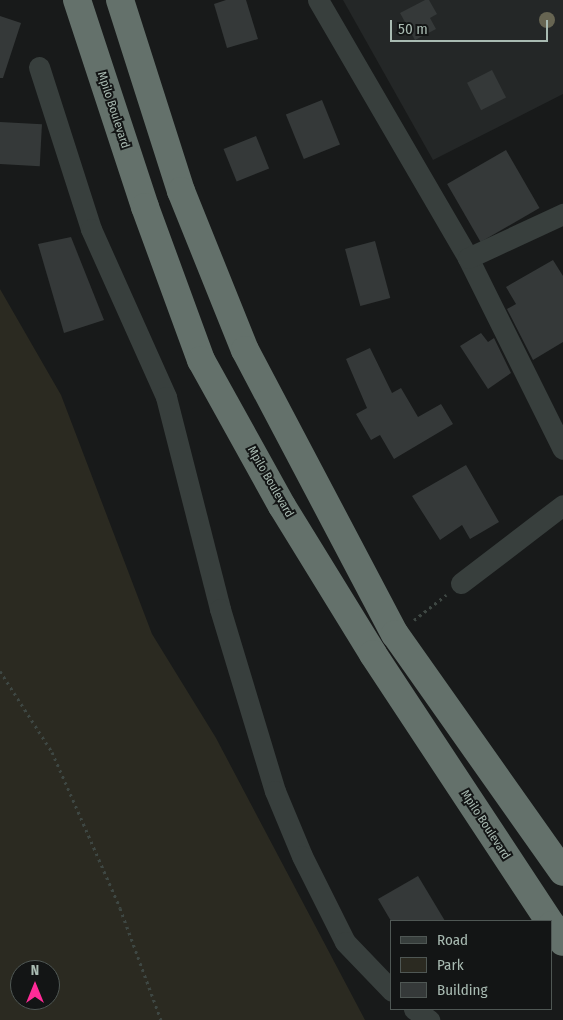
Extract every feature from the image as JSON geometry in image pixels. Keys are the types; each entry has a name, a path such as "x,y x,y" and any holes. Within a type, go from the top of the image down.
{"highway":[{"name":"Mpilo Boulevard","path":"76,0 145,207 201,360 282,506 373,654 548,920"},
{"path":"120,0 181,191 245,350 395,634 563,872"},
{"path":"553,927 563,942"}],"street":[{"path":"318,0 468,258 563,449"},
{"path":"39,67 91,229 166,397 220,609 275,791 302,856 345,942 390,989"},
{"path":"468,258 563,214"},
{"path":"461,583 563,505"},
{"path":"415,1010 429,1020"}],"path":[{"path":"395,634 461,583"},
{"path":"0,671 52,752 120,908 161,1020"}],"shaded area":[{"path":"343,0 563,0 563,94 433,160"}],"green space":[{"path":"0,289 61,395 152,634 216,738 365,1020 0,1020"}],"building":[{"path":"226,0 246,0 258,39 227,48 214,4"},
{"path":"425,0 429,0 437,14 430,18 436,29 415,40 400,13"},
{"path":"0,16 21,23 3,78 0,78"},
{"path":"492,70 506,98 481,110 467,83"},
{"path":"322,100 340,145 304,159 286,115"},
{"path":"0,122 42,124 40,166 0,164"},
{"path":"256,136 269,168 237,182 224,149"},
{"path":"506,150 540,208 481,242 447,184"},
{"path":"71,237 104,320 64,333 38,244"},
{"path":"375,241 390,298 360,306 345,249"},
{"path":"553,260 563,276 563,342 533,360 507,309 516,304 506,287"},
{"path":"481,333 488,342 494,338 511,373 488,389 460,346"},
{"path":"370,348 392,393 401,388 418,417 441,404 453,424 394,459 380,435 371,440 356,414 367,408 346,359"},
{"path":"466,465 499,522 470,539 462,525 440,540 412,496"},
{"path":"418,876 444,920 390,920 378,899"}]}
